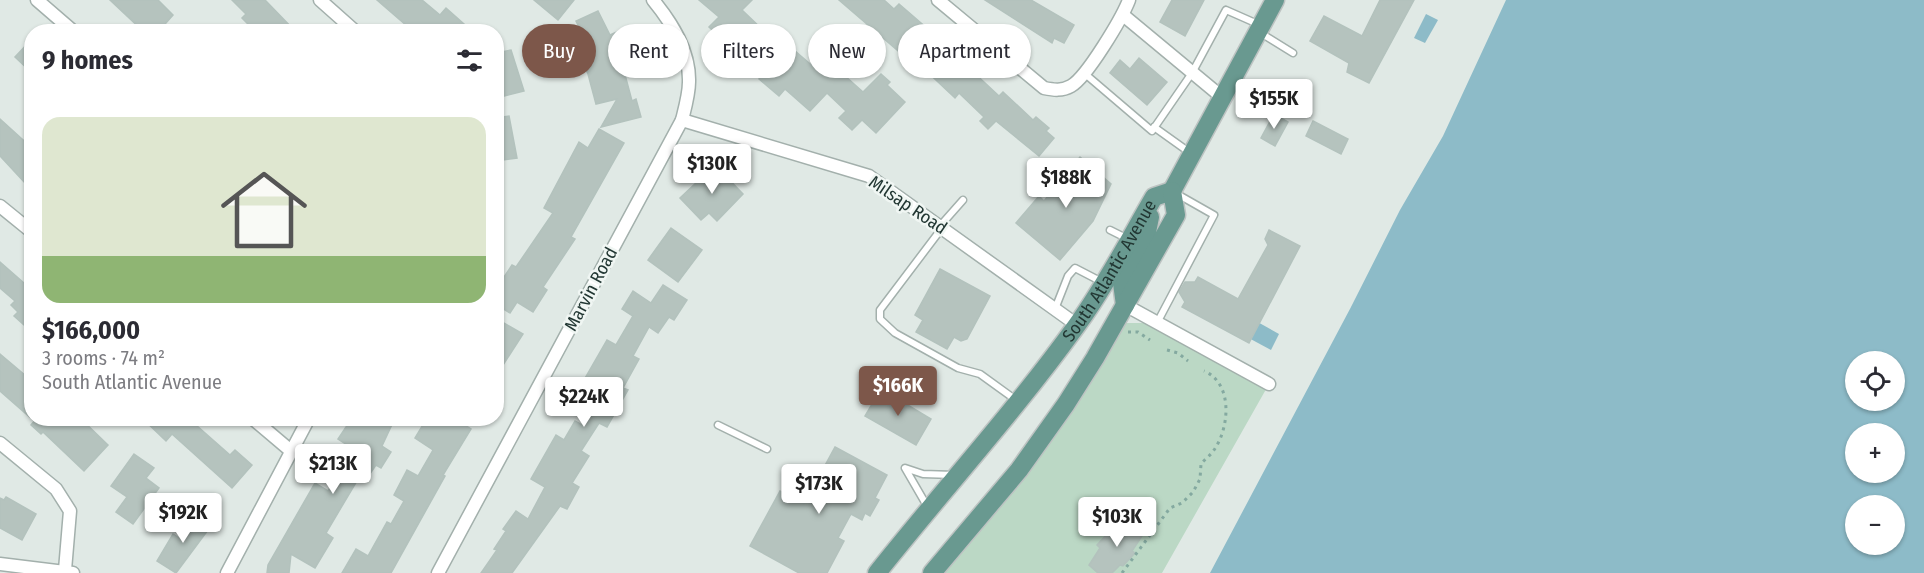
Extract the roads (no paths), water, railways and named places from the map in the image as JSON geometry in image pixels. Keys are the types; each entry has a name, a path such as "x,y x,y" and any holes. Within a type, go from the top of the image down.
{"main road":[{"path":"1163,194 1192,154 1275,0"},
{"name":"South Atlantic Avenue","path":"877,573 1018,402 1077,325 1105,284 1130,240 1163,194 1176,215 1066,404 1019,470 932,573"}],"street":[{"path":"36,0 64,24"},
{"path":"320,0 347,24"},
{"name":"Marvin Road","path":"438,573 682,120 689,82 684,49 670,20 653,0"},
{"path":"938,0 1044,88 1061,90 1073,85 1083,73 1123,15 1129,0"},
{"path":"1123,15 1223,98"},
{"name":"Milsap Road","path":"682,120 868,176 1077,325"},
{"path":"0,206 24,226"},
{"path":"1125,305 1269,384"},
{"path":"261,426 291,451"},
{"path":"227,573 305,426"},
{"path":"0,443 56,489 70,511 69,572 21,570 0,564"}],"lane":[{"path":"1083,73 1152,131 1192,72 1226,10 1260,29 1293,53"},
{"path":"1154,127 1192,154"},
{"path":"1156,323 1214,215 1163,194"},
{"path":"963,200 880,310 880,319 895,333 958,368 980,374 1018,402"},
{"path":"1110,230 1130,240"},
{"path":"1055,309 1068,276 1075,268 1105,284"},
{"path":"718,425 767,449"},
{"path":"929,509 904,468 923,474 957,476"}],"water":[{"path":"1506,0 1924,0 1924,573 1210,573 1400,210 1443,136"},
{"path":"1426,14 1438,20 1425,43 1414,38"},
{"path":"1254,320 1279,334 1271,350 1245,336"}]}
